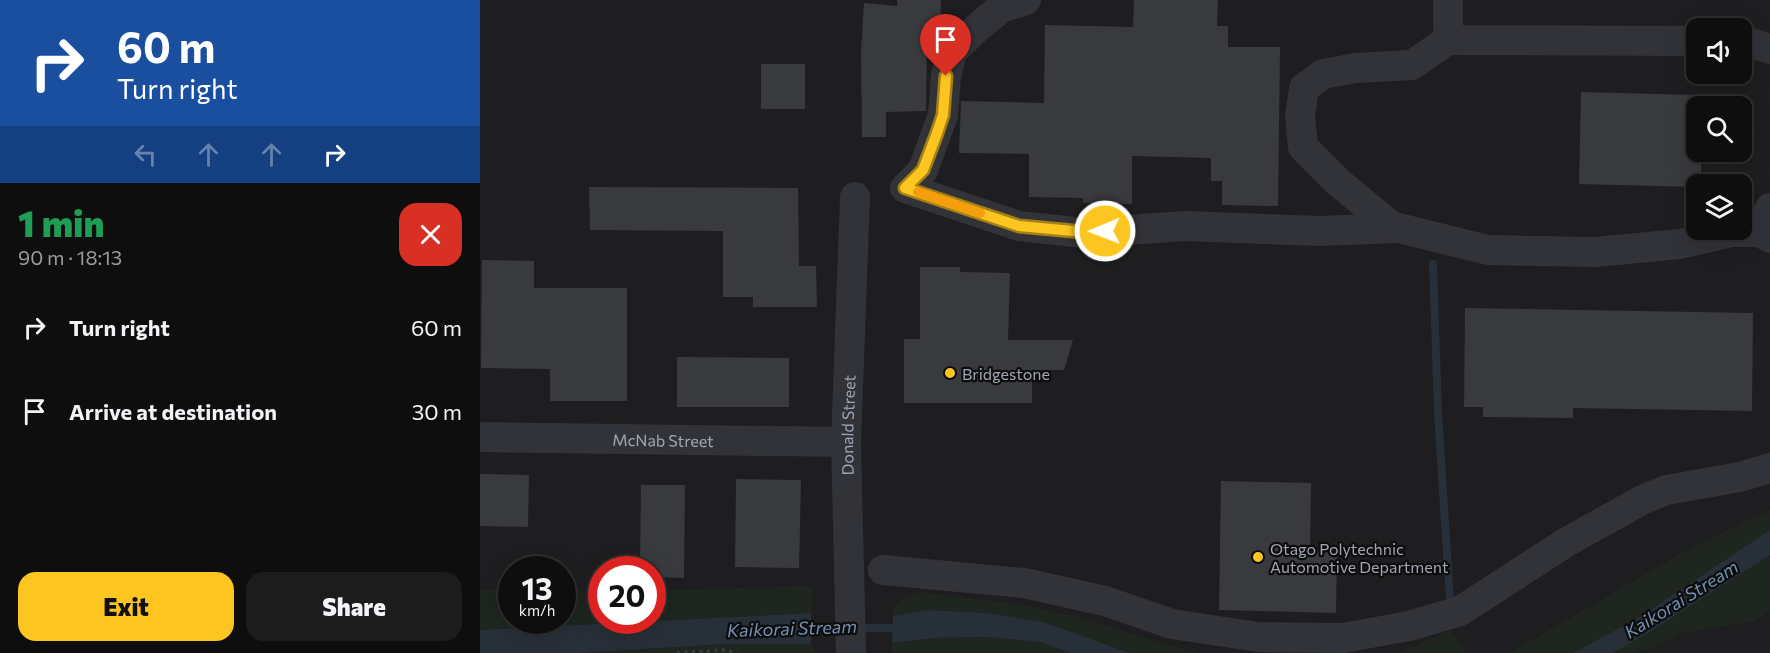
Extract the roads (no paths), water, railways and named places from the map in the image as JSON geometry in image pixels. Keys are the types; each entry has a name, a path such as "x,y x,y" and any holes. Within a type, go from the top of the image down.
{"street":[{"path":"1026,0 1001,8 976,28 952,52 946,76 943,115 923,170 905,188 1019,226 1084,232 1185,226 1320,231 1399,228 1488,250 1595,252 1680,244 1767,226"},
{"path":"1448,0 1448,40"},
{"path":"1394,228 1338,182 1303,147 1300,116 1304,88 1323,74 1356,68 1412,65 1448,40 1686,41"},
{"path":"1752,43 1770,49"},
{"name":"Donald Street","path":"851,653 846,442 855,197"},
{"name":"McNab Street","path":"480,437 846,442"},
{"path":"883,570 1024,583 1105,601 1172,624 1258,637 1343,638 1409,626 1460,610 1565,543 1642,500 1666,490 1740,477 1770,468"}],"water":[{"path":"1770,530 1770,555 1648,633 1613,653 1573,653 1638,618"},
{"path":"928,610 987,613 1043,622 1130,653 1070,653 1040,642 987,637 934,638 892,643 893,616"},
{"path":"811,613 811,644 725,644 580,653 480,653 480,630 498,629 498,634 576,634 576,625 588,624 588,634 666,634 666,620"}],"waterway":[{"path":"1433,264 1438,413 1450,599"},
{"name":"Kaikorai Stream","path":"803,628 845,628"},
{"name":"Kaikorai Stream","path":"857,628 902,628"}],"place":[{"name":"Bridgestone","path":"950,373"},
{"name":"Otago Polytechnic Automotive Department","path":"1258,557"}]}
